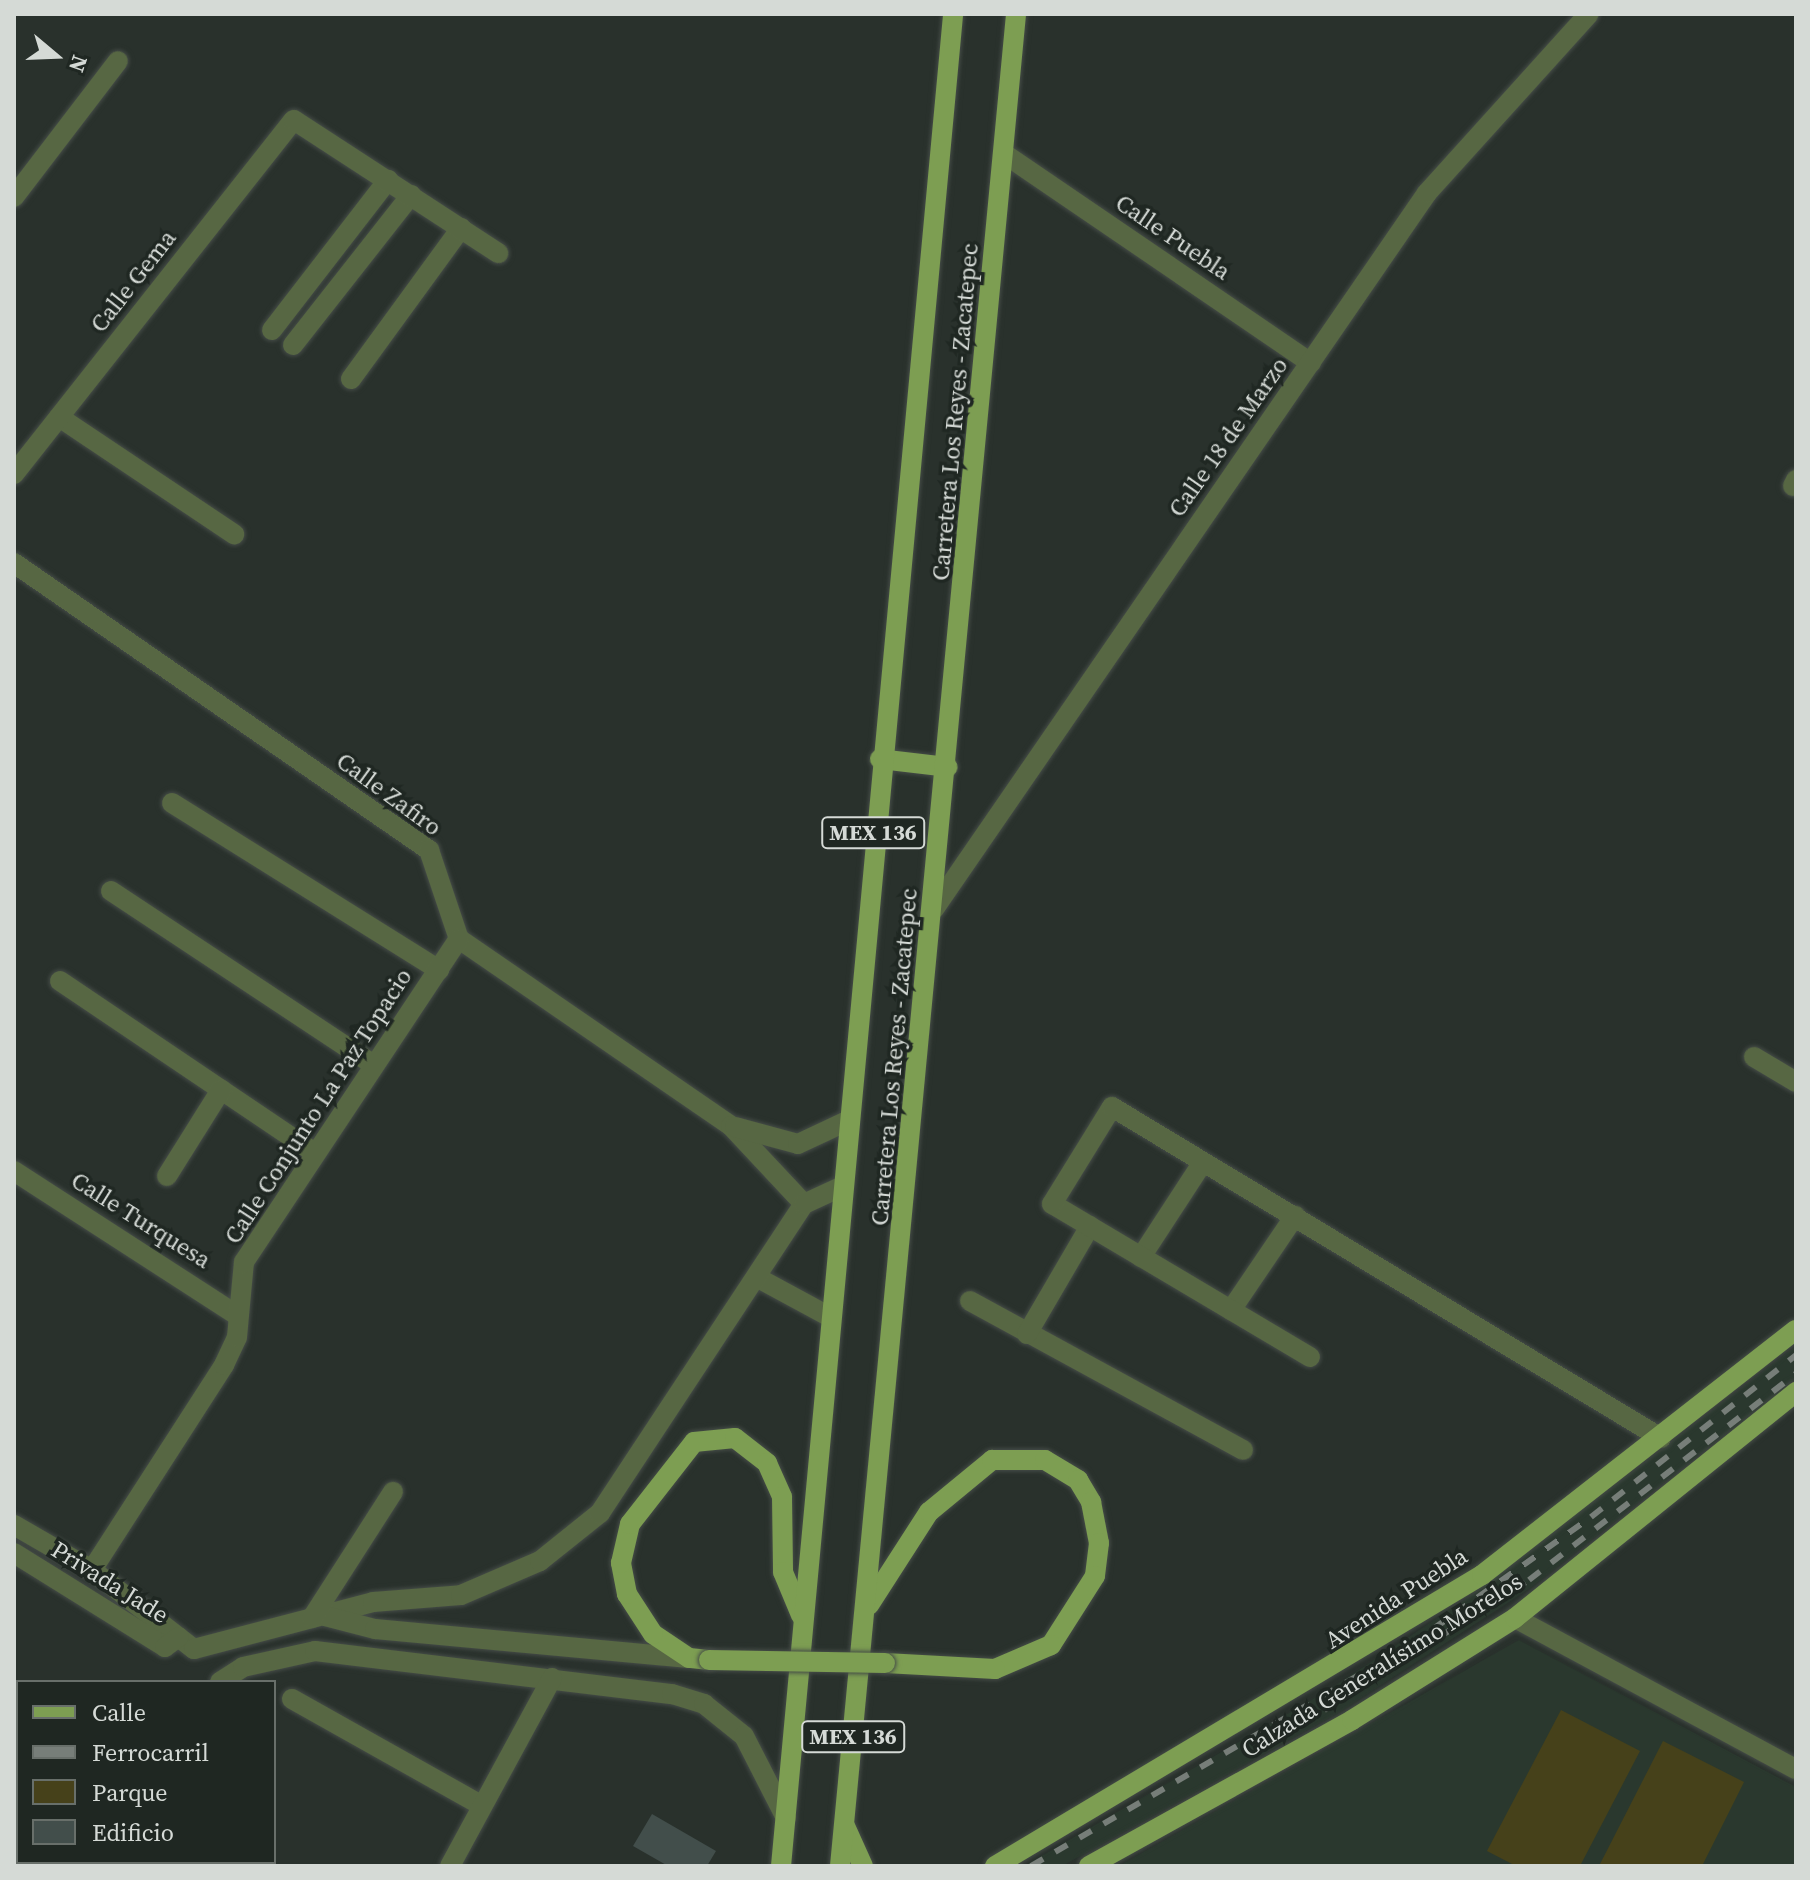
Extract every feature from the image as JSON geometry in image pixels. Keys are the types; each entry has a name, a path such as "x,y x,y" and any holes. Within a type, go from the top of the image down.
{"main road":[{"name":"Carretera Los Reyes - Zacatepec","path":"781,1866 880,759 953,14"},
{"name":"Carretera Los Reyes - Zacatepec","path":"840,1866 948,767 1006,155 1016,14"},
{"path":"880,759 948,767"},
{"name":"Avenida Puebla","path":"995,1866 1470,1583 1661,1438 1796,1330"},
{"name":"Calzada Generalísimo Morelos","path":"1089,1866 1352,1720 1515,1618 1796,1392"},
{"path":"802,1618 783,1572 782,1497 773,1473 743,1442 703,1437 685,1448 630,1524 621,1563 642,1622 699,1659 885,1663 977,1671 1012,1666 1051,1645 1095,1576 1099,1543 1091,1502 1057,1465 1034,1457 992,1460 929,1512 867,1608"},
{"path":"844,1824 863,1866"}],"street":[{"name":"Calle 18 de Marzo","path":"934,909 1427,193 1589,14"},
{"path":"14,197 118,61"},
{"name":"Calle Gema","path":"14,474 294,120 388,180"},
{"name":"Calle Puebla","path":"1006,155 1311,363"},
{"path":"272,330 388,180 498,253"},
{"path":"293,345 411,195"},
{"path":"351,379 461,228"},
{"path":"59,417 234,534"},
{"name":"Calle Zafiro","path":"14,563 429,850 459,939"},
{"path":"172,803 439,970"},
{"path":"111,891 374,1065"},
{"path":"459,939 731,1126 804,1204"},
{"name":"Calle Conjunto La Paz Topacio","path":"92,1570 224,1365 238,1316 244,1262 459,939"},
{"path":"60,981 315,1153"},
{"path":"1754,1057 1796,1082"},
{"path":"167,1176 221,1090"},
{"path":"1310,1357 1052,1204 1112,1107 1661,1438"},
{"path":"731,1126 798,1144 847,1121"},
{"path":"1141,1257 1203,1162"},
{"name":"Calle Turquesa","path":"14,1171 238,1316"},
{"path":"14,1525 92,1570 186,1643 234,1638 373,1602 461,1595 540,1561 600,1513 804,1204 841,1187"},
{"path":"1231,1310 1295,1216"},
{"path":"1027,1334 1090,1226"},
{"path":"758,1278 830,1317"},
{"path":"970,1301 1243,1450"},
{"path":"316,1616 393,1492"},
{"name":"Privada Jade","path":"14,1553 165,1647 186,1643"},
{"path":"316,1616 375,1629 699,1659"},
{"path":"1515,1618 1796,1769"},
{"path":"234,1638 243,1667"},
{"path":"223,1680 243,1667 315,1651 552,1678 704,1704 744,1736 786,1818"},
{"path":"450,1866 552,1678"},
{"path":"292,1699 481,1805"}],"shaded area":[{"path":"1796,1346 1796,1378 1529,1589 1341,1711 1062,1866 1024,1866 1327,1691 1463,1601"},
{"path":"1519,1640 1796,1787 1796,1866 1119,1866"}],"green space":[{"path":"1561,1710 1640,1751 1580,1866 1516,1866 1487,1851"},
{"path":"1663,1741 1744,1782 1702,1866 1599,1866"}],"building":[{"path":"652,1814 716,1851 707,1866 668,1866 633,1846"}],"railway":[{"path":"1031,1866 1409,1646 1591,1517 1796,1355"},
{"path":"1277,1740 1529,1580 1796,1374"}]}
